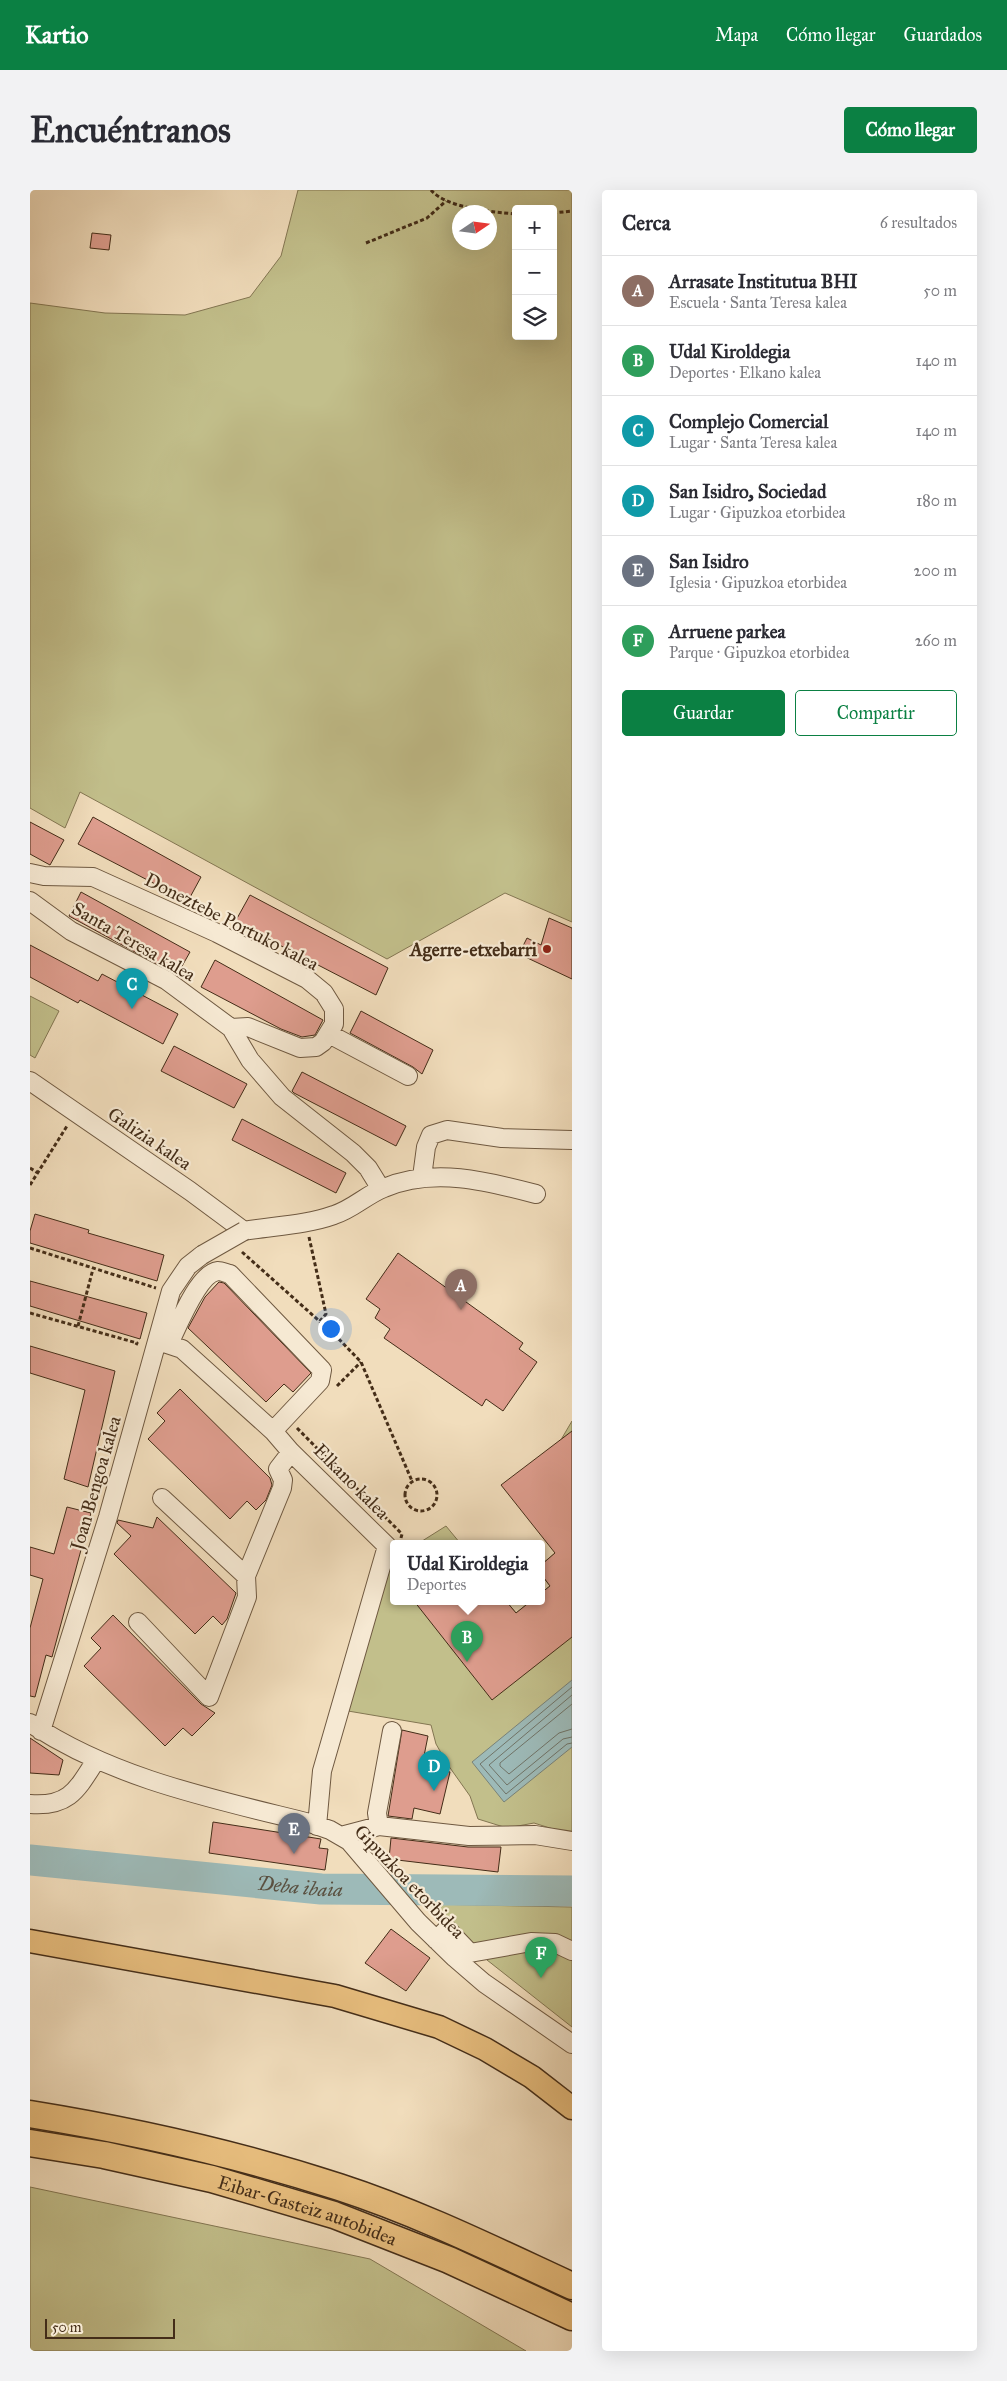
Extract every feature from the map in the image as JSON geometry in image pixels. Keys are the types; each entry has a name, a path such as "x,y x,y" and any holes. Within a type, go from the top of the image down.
{"highway":[{"name":"Eibar-Gasteiz autobidea","path":"30,2114 106,2126 213,2150 340,2187 461,2234 572,2286"},
{"name":"Eibar-Gasteiz autobidea","path":"30,2143 104,2155 212,2179 334,2215 449,2260 572,2317"}],"main road":[{"path":"30,1942 335,1996 439,2027 485,2049 532,2077 572,2108"}],"street":[{"name":"Doneztebe Portuko kalea","path":"30,873 44,876 93,877 217,933 307,979 324,993 334,1009 334,1024 329,1034"},
{"name":"Santa Teresa kalea","path":"30,901 72,931 166,980 231,1028 250,1060 282,1097 353,1153 368,1168 381,1189"},
{"path":"231,1028 248,1027 300,1048 316,1047 329,1034 408,1076"},
{"name":"Galizia kalea","path":"30,1081 190,1191 244,1231"},
{"path":"422,1177 426,1147 431,1135 447,1130 502,1138 572,1140"},
{"path":"244,1231 332,1216 350,1209 381,1189 402,1181 422,1177 459,1178 508,1186 536,1194"},
{"name":"Joan Bengoa kalea","path":"36,1727 102,1535 164,1342 170,1291 188,1266 202,1255 244,1231"},
{"path":"164,1342 190,1297 211,1274 218,1271 230,1274 322,1370 320,1381 273,1430"},
{"name":"Elkano kalea","path":"164,1342 182,1349 273,1430 292,1452 387,1546 322,1771 317,1826"},
{"path":"138,1622 209,1697 247,1597 246,1576 282,1488 283,1480 278,1469 292,1452"},
{"path":"162,1498 246,1576"},
{"name":"Gipuzkoa etorbidea","path":"36,1727 96,1760 169,1787 317,1826 341,1836 349,1841 418,1922 436,1940 484,1983 572,2044"},
{"path":"378,1826 377,1813 392,1731"},
{"path":"30,1804 44,1805 60,1802 71,1796 96,1760"},
{"path":"341,1836 378,1826 469,1836 535,1835 572,1841"},
{"path":"436,1940 447,1930 470,1954 531,1942 555,1943 572,1951"}],"path":[{"path":"431,190 435,195 446,201 493,212 512,214"},
{"path":"366,243 427,218 446,201"},
{"path":"557,212 572,210"},
{"path":"30,1185 68,1126"},
{"path":"30,1168 38,1173"},
{"path":"308,1232 326,1314 320,1322"},
{"path":"30,1248 93,1269 170,1291"},
{"path":"242,1252 320,1322 361,1362 412,1481"},
{"path":"78,1326 93,1269"},
{"path":"30,1313 137,1343 135,1353"},
{"path":"286,1417 402,1534 401,1540"},
{"path":"422,1478 428,1480 435,1487 437,1498 435,1503 427,1510 416,1510 405,1500 405,1489 412,1481 422,1478"}],"shaded area":[{"path":"298,190 572,190 572,922 505,893 387,959 80,792 65,828 30,808 30,303 105,313 185,315 250,297 281,256"},
{"path":"30,996 59,1011 35,1058 30,1055"},
{"path":"572,1421 572,1835 534,1823 507,1828 478,1819 470,1796 436,1744 431,1725 348,1711 390,1562 390,1605 509,1605 516,1613 526,1605 545,1605 545,1590 550,1586 545,1579 545,1562 555,1553 562,1438"},
{"path":"446,1526 458,1540 424,1540"},
{"path":"429,1904 572,1907 572,2027 487,1960"},
{"path":"30,2187 370,2259 526,2351 30,2351"}],"water":[{"path":"572,1680 572,1747 504,1802 472,1762"}],"building":[{"path":"92,233 111,235 109,250 90,248"},
{"path":"93,817 201,877 188,901 78,844"},
{"path":"30,822 64,840 50,865 30,854"},
{"path":"81,892 190,952 177,975 69,916"},
{"path":"250,895 388,968 376,995 235,922"},
{"name":"Agerre-etxebarri","path":"549,918 572,928 572,979 519,954 527,938 541,945"},
{"path":"30,945 98,981 102,974 178,1014 163,1044 80,1000 78,1003 30,977"},
{"path":"215,960 323,1020 315,1035 302,1037 281,1029 201,987"},
{"path":"361,1011 433,1050 422,1074 413,1067 350,1033"},
{"path":"174,1046 247,1084 234,1108 161,1071"},
{"path":"302,1072 406,1126 396,1146 294,1093 292,1091"},
{"path":"242,1119 346,1173 336,1193 232,1140"},
{"path":"35,1214 89,1230 88,1233 164,1255 157,1281 30,1243 30,1231"},
{"path":"398,1253 523,1343 519,1349 537,1362 503,1411 486,1399 482,1406 384,1338 390,1329 375,1318 380,1309 366,1299"},
{"path":"30,1281 147,1313 140,1339 30,1306"},
{"path":"219,1282 224,1283 311,1373 293,1392 284,1384 266,1402 188,1328 205,1297"},
{"path":"30,1346 115,1371 88,1487 64,1479 85,1390 30,1373"},
{"path":"180,1389 270,1478 272,1485 266,1500 256,1510 247,1501 230,1519 148,1439 165,1421 157,1413"},
{"path":"572,1431 572,1637 492,1700 417,1605 509,1605 516,1613 526,1605 545,1605 545,1590 550,1586 545,1579 545,1562 555,1553 501,1485"},
{"path":"67,1507 91,1513 52,1657 46,1655 35,1697 30,1696 30,1628 43,1579 30,1575 30,1547 54,1554"},
{"path":"157,1517 236,1593 227,1619 222,1625 213,1616 195,1634 114,1554 131,1536 117,1523 118,1520 153,1528"},
{"path":"113,1615 201,1704 215,1713 192,1736 183,1728 165,1746 84,1666 101,1648 91,1638"},
{"path":"402,1730 428,1736 422,1766 450,1772 440,1814 414,1808 412,1819 388,1816"},
{"path":"30,1738 63,1760 59,1775 30,1773"},
{"path":"213,1822 321,1839 319,1848 328,1849 325,1870 209,1853"},
{"path":"391,1838 468,1847 501,1847 498,1872 389,1859"},
{"path":"391,1929 430,1958 406,1991 365,1963"}],"waterway":[{"name":"Deba ibaia","path":"30,1860 321,1889 572,1891"}],"place":[{"name":"Agerre-etxebarri","path":"547,949"},
{"name":"Complejo Comercial","path":"132,1009"},
{"name":"Arrasate Institutua BHI","path":"461,1310"},
{"name":"Udal Kiroldegia","path":"467,1662"},
{"name":"San Isidro, Sociedad","path":"434,1791"},
{"name":"San Isidro","path":"294,1854"},
{"name":"Arruene parkea","path":"541,1978"}]}
